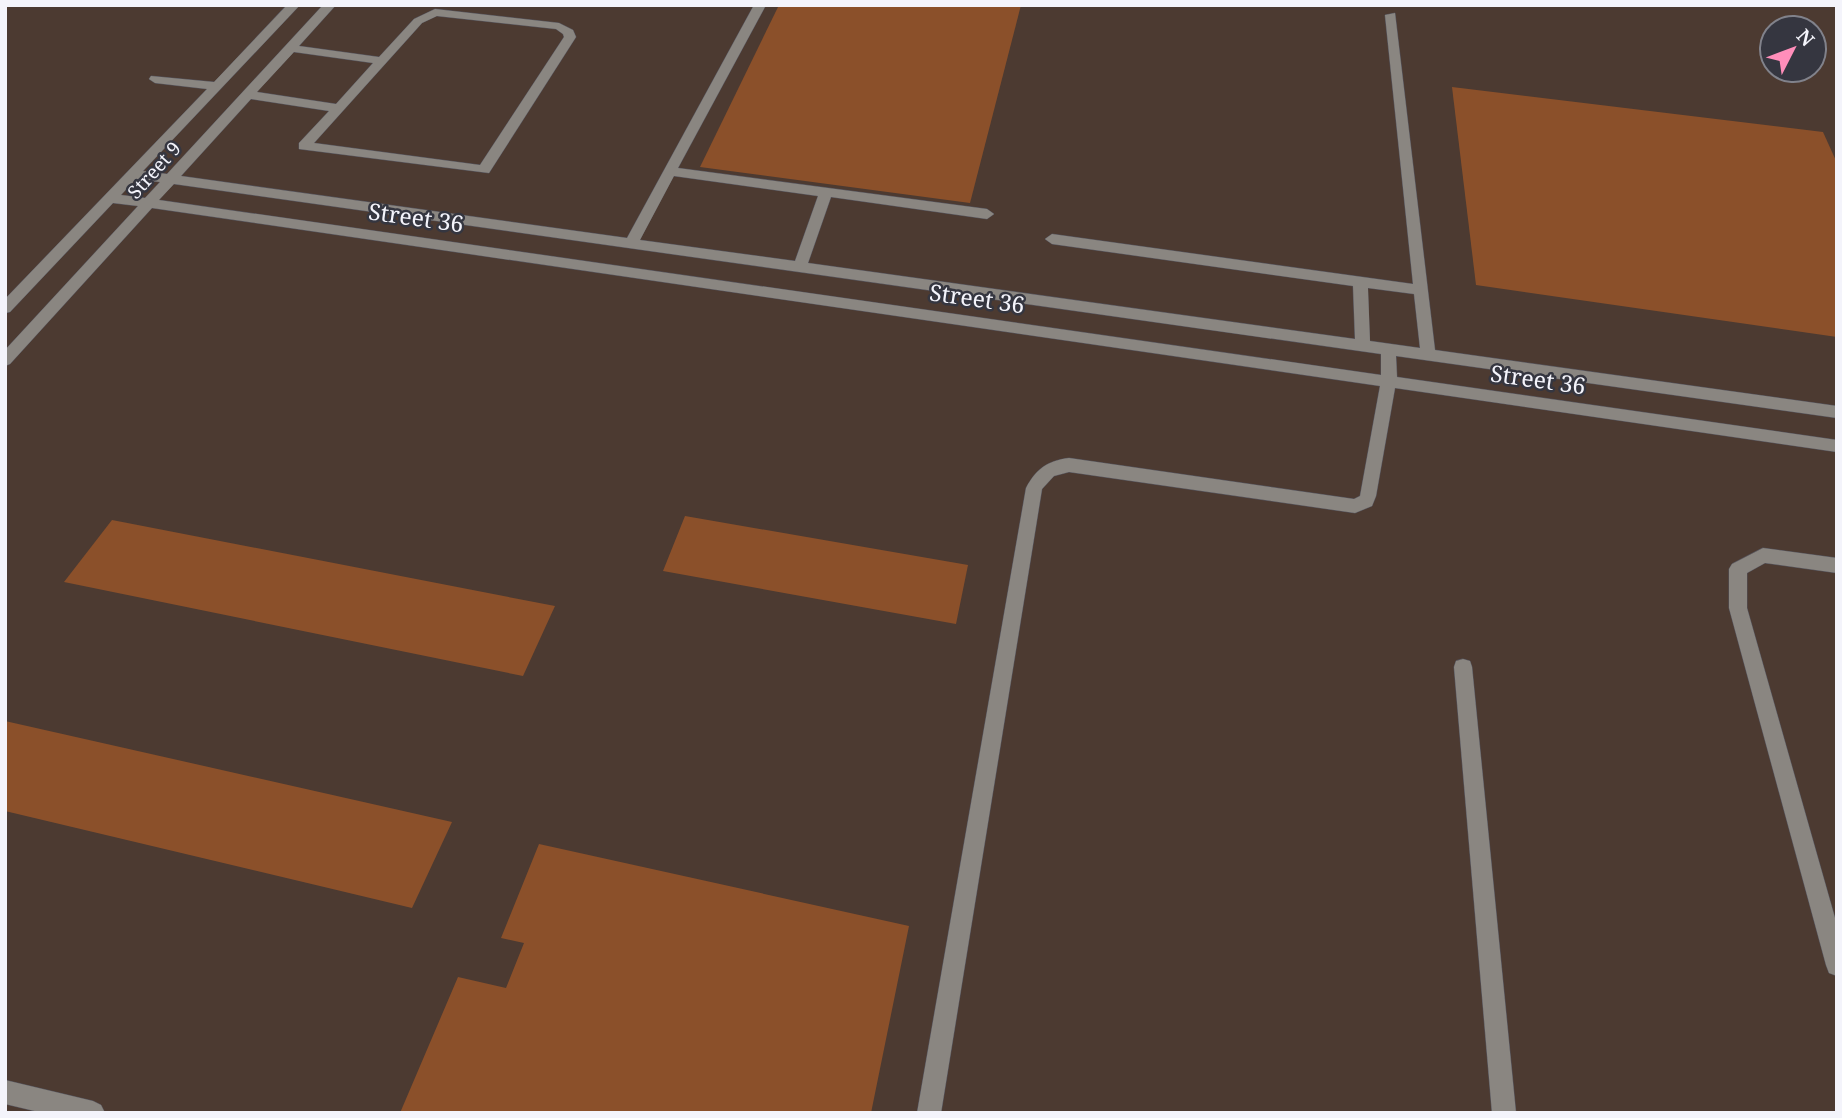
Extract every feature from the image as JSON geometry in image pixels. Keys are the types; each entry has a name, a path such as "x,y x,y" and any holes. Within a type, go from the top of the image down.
{"lane":[{"name":"Street 9","path":"5,308 295,5"},
{"name":"Street 9","path":"5,360 330,5"},
{"path":"631,243 760,5"},
{"path":"435,12 559,26 566,28 570,37 484,170 304,146 338,108 422,18 435,12"},
{"path":"1391,15 1428,355"},
{"path":"291,48 382,61"},
{"path":"155,79 218,86"},
{"path":"248,95 338,108"},
{"path":"669,172 987,214"},
{"name":"Street 36","path":"134,174 1837,412"},
{"path":"800,267 826,193"},
{"name":"Street 36","path":"111,198 1837,446"},
{"path":"1052,239 1422,290"},
{"path":"655,276 668,248"},
{"path":"1360,281 1363,346"},
{"path":"929,1113 1034,488 1041,474 1051,467 1069,465 1355,506 1362,504 1368,496 1389,381 1388,349"},
{"path":"1837,566 1763,555 1738,569 1738,608 1837,965"},
{"path":"1463,667 1504,1113"},
{"path":"5,1092 93,1113"}],"shaded area":[{"path":"5,5 1837,5 1837,1113 5,1113"}],"building":[{"path":"779,5 1021,5 970,203 700,167"},
{"path":"1452,87 1823,132 1837,163 1837,337 1476,285"},
{"path":"685,516 968,565 956,624 663,571"},
{"path":"112,520 555,606 523,676 64,582"},
{"path":"5,721 452,822 412,908 5,811"},
{"path":"539,844 909,926 871,1113 400,1113 458,977 506,988 524,943 501,938"}]}
